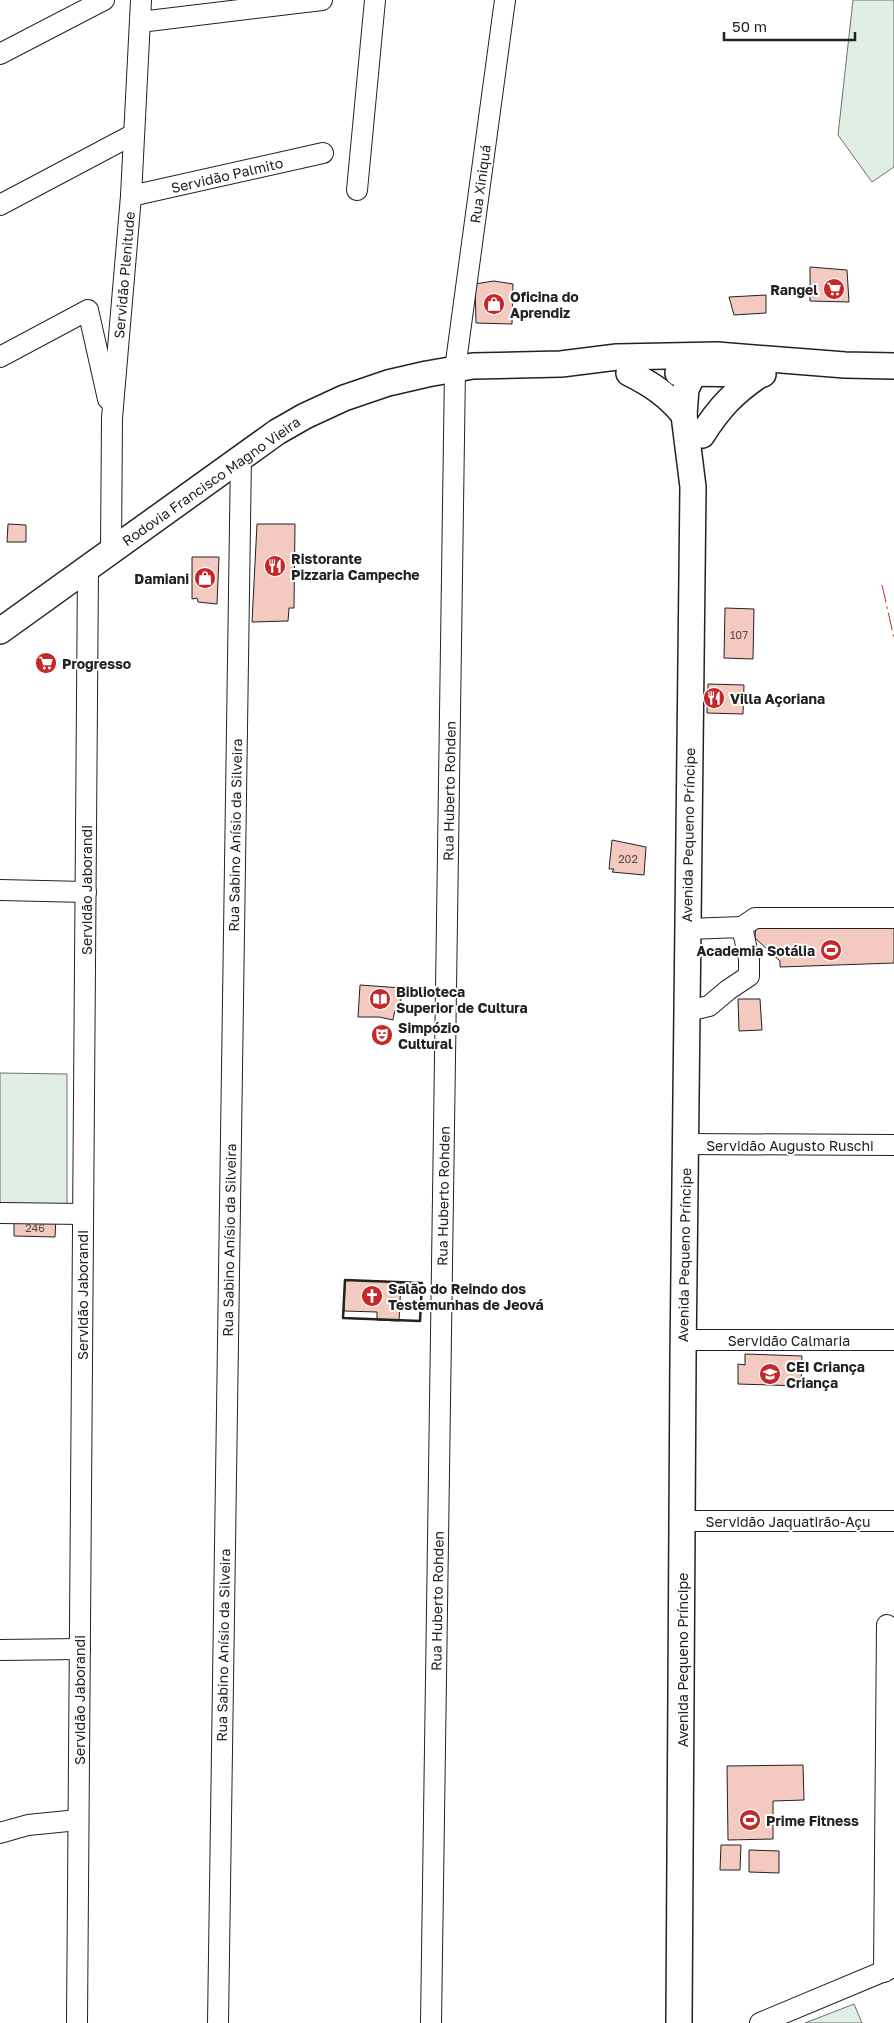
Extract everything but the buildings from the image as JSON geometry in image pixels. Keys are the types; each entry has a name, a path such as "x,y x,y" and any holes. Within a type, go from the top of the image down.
{"main road":[{"name":"Rodovia Francisco Magno Vieira","path":"561,364 629,373 694,364 717,355 845,365 894,366"},
{"name":"Rodovia Francisco Magno Vieira","path":"0,631 241,456 305,416 344,398 388,383 455,369 497,365 561,364 617,357 694,364 761,374 845,365"},
{"name":"Avenida Pequeno Príncipe","path":"679,2023 683,1340 693,487 684,415 686,389 694,364"},
{"name":"Avenida Pequeno Príncipe","path":"693,487 702,435 700,389 694,364"},
{"path":"629,373 663,392 684,415"},
{"path":"702,435 728,399 741,387 761,374"}],"street":[{"path":"0,54 104,0"},
{"name":"Servidão Plenitude","path":"111,550 112,418 131,196 141,0"},
{"path":"140,22 322,0"},
{"path":"357,190 375,0"},
{"name":"Rua Xiniquá","path":"455,369 505,0"},
{"path":"0,205 134,134"},
{"name":"Servidão Palmito","path":"131,196 323,153"},
{"path":"0,357 88,310 112,418"},
{"name":"Rua Huberto Rohden","path":"431,2023 455,369"},
{"name":"Rua Sabino Anísio da Silveira","path":"218,2023 241,456"},
{"name":"Servidão Jaborandi","path":"76,2023 88,567"},
{"path":"0,890 86,892"},
{"path":"687,929 742,927 755,918 894,918"},
{"path":"688,1012 709,1006 748,976 750,959 742,927"},
{"name":"Servidão Augusto Ruschi","path":"685,1144 894,1145"},
{"path":"0,1213 83,1214"},
{"name":"Servidão Calmaria","path":"683,1340 894,1340"},
{"name":"Servidão Jaquatirão-Açu","path":"683,1522 894,1521"},
{"path":"760,2023 889,1969 887,1625"},
{"path":"0,1650 80,1650"},
{"path":"0,1833 28,1825 78,1820"}],"green space":[{"path":"853,0 894,0 894,167 872,182 838,135"},
{"path":"0,1073 67,1074 67,1204 0,1204"},
{"path":"854,2004 862,2023 805,2023"}],"wall":[{"path":"345,1280 422,1283 420,1321 343,1318 345,1280"}],"power":[{"path":"882,585 894,638"}],"place":[{"name":"Rangel","path":"834,289"},
{"name":"Oficina do Aprendiz","path":"494,304"},
{"name":"Ristorante Pizzaria Campeche","path":"275,566"},
{"name":"Damiani","path":"205,578"},
{"name":"Progresso","path":"46,663"},
{"name":"Villa Açoriana","path":"714,698"},
{"name":"Academia Sotália","path":"831,950"},
{"name":"Biblioteca Superior de Cultura","path":"380,999"},
{"name":"Simpózio Cultural","path":"382,1035"},
{"name":"Salão do Reindo dos Testemunhas de Jeová","path":"372,1296"},
{"name":"CEI Criança Criança","path":"770,1374"},
{"name":"Prime Fitness","path":"750,1820"}]}
